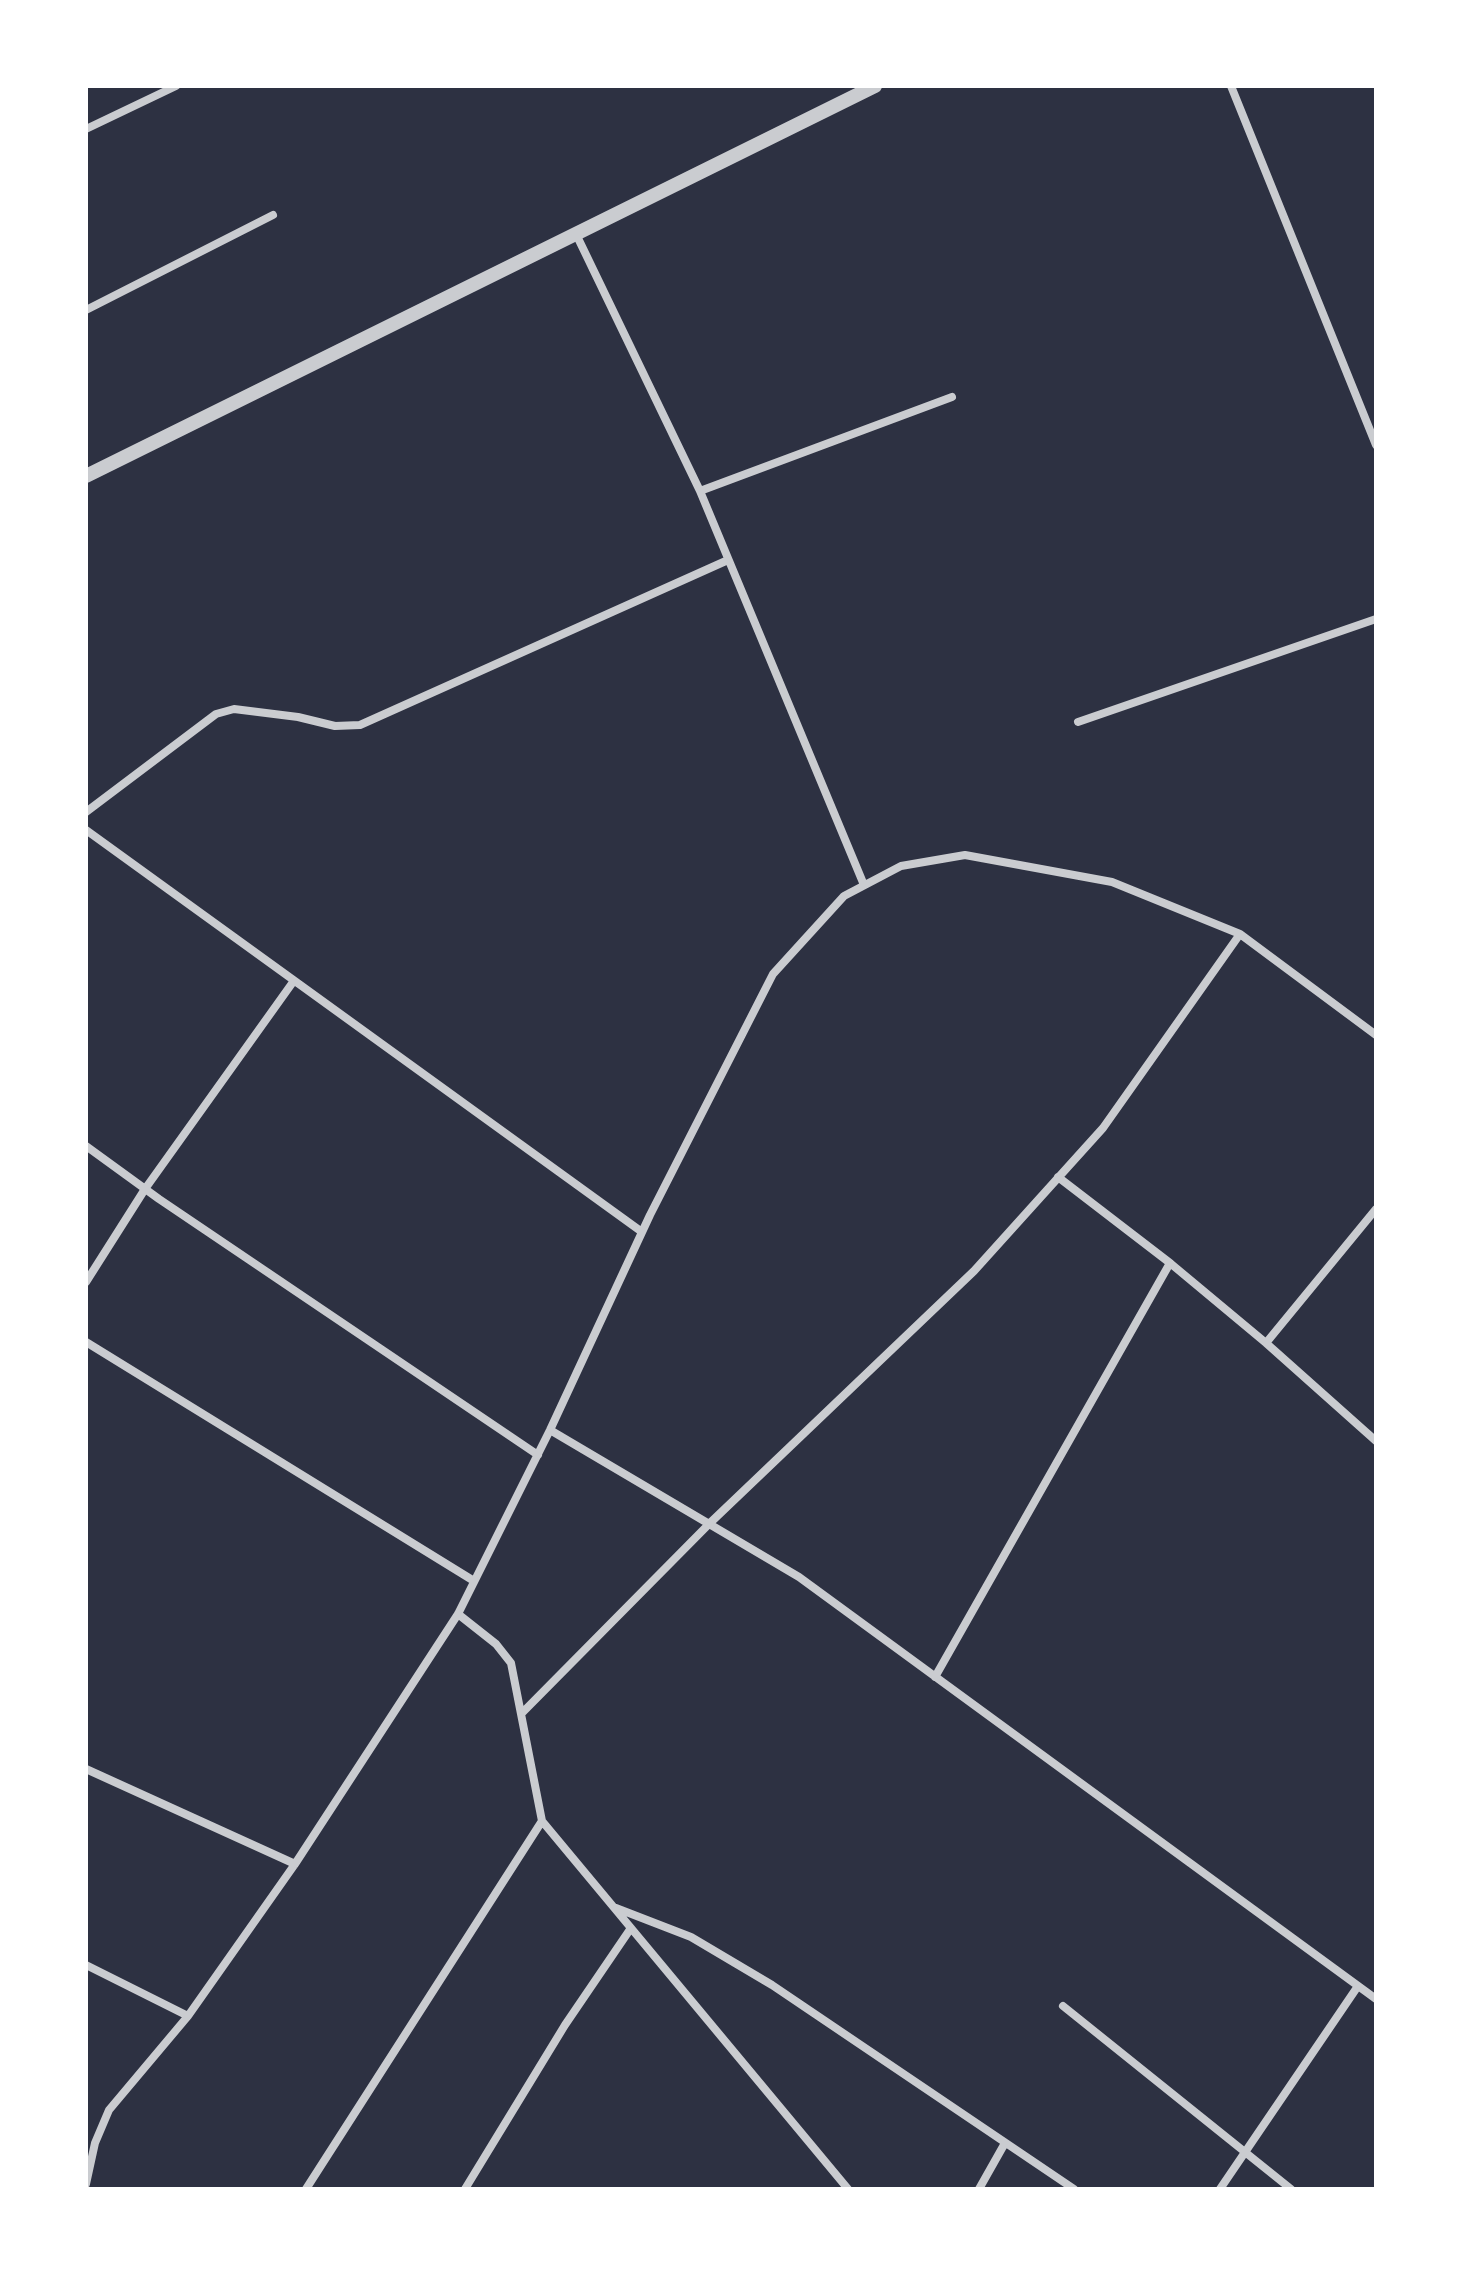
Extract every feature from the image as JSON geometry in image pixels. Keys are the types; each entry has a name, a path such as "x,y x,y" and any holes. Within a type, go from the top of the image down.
{"street":[{"path":"86,129 176,86"},
{"path":"86,476 875,86"},
{"path":"1231,86 1376,445"},
{"path":"86,310 273,215"},
{"path":"576,234 700,491 864,885"},
{"path":"700,491 952,397"},
{"path":"86,812 216,714 234,709 298,717 335,726 360,725 728,560"},
{"path":"1078,722 1376,619"},
{"path":"86,830 642,1232"},
{"path":"86,2184 95,2143 109,2110 188,2016 295,1864 458,1614 538,1455 642,1232 773,974 844,896 901,866 965,855 1112,882 1240,934 1376,1035"},
{"path":"522,1713 710,1523 974,1271 1103,1128 1240,934"},
{"path":"86,1282 145,1189 293,982"},
{"path":"86,1146 538,1455"},
{"path":"1058,1177 1170,1263 1376,1441"},
{"path":"1266,1343 1376,1209"},
{"path":"935,1677 1170,1263"},
{"path":"86,1342 474,1581"},
{"path":"550,1430 799,1577 1376,1999"},
{"path":"458,1614 496,1644 511,1663 542,1821 848,2189"},
{"path":"86,1769 295,1864"},
{"path":"306,2189 542,1821"},
{"path":"614,1907 691,1937 759,1977 1074,2189"},
{"path":"465,2189 565,2025 631,1928"},
{"path":"86,1965 188,2016"},
{"path":"1220,2189 1358,1986"},
{"path":"1063,2006 1291,2189"},
{"path":"979,2189 1005,2143"}]}
